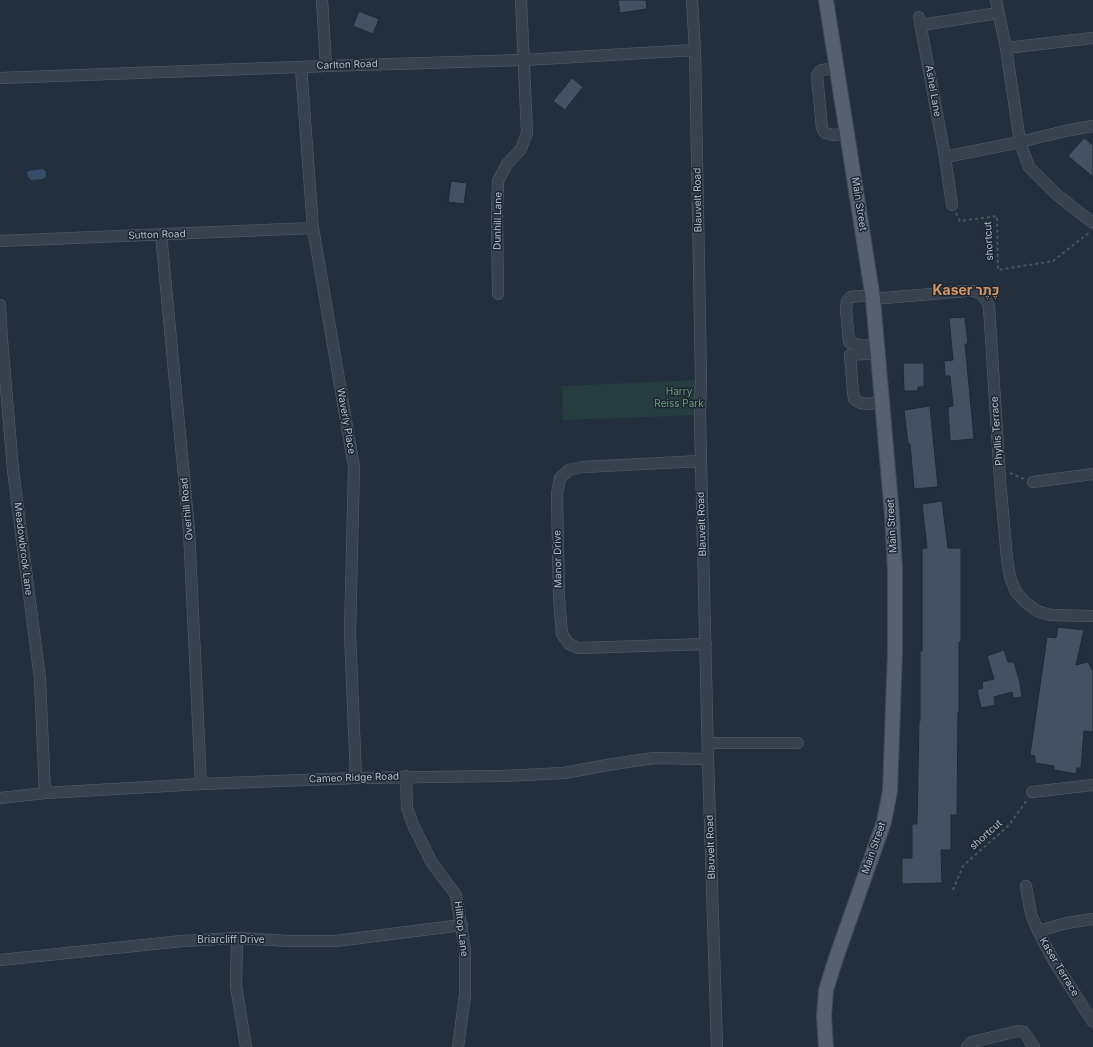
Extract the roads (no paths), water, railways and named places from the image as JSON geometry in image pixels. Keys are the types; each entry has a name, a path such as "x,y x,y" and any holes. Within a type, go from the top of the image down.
{"main road":[{"name":"Main Street","path":"826,0 838,68 873,297 892,515 895,570 895,652 890,791 884,822 826,990 824,1016 826,1047"}],"street":[{"path":"322,0 326,66"},
{"name":"Dunhill Lane","path":"498,294 496,212 498,181 508,164 521,149 527,133 520,0"},
{"name":"Blauvelt Road","path":"692,0 695,50 701,372 700,415 708,759 717,1047"},
{"path":"996,0 1006,48 1020,142 1029,167 1056,194 1093,223"},
{"name":"Ashel Lane","path":"952,205 945,157 920,21 998,13"},
{"path":"1006,48 1093,38"},
{"name":"Carlton Road","path":"0,78 524,60 695,50"},
{"name":"Waverly Place","path":"302,67 313,228 354,467 350,633 356,778"},
{"path":"838,68 822,70 817,76 822,128 825,133 833,136 848,133"},
{"path":"945,157 1093,126"},
{"name":"Sutton Road","path":"0,241 313,228"},
{"name":"Overhill Road","path":"160,234 189,530 201,784"},
{"name":"Phyllis Terrace","path":"873,297 966,290 974,291 982,295 986,300 989,306 1000,470 1007,559 1010,577 1016,592 1025,602 1037,611 1050,615 1093,616"},
{"path":"873,297 850,297 847,301 846,310 849,342 862,346 878,348"},
{"name":"Meadowbrook Lane","path":"0,305 13,470 40,679 45,793"},
{"path":"878,348 850,355 852,385 854,399 860,403 867,404 882,402"},
{"name":"Manor Drive","path":"701,461 583,467 569,470 560,478 557,494 559,598 562,634 569,644 578,648 706,644"},
{"path":"1033,482 1093,474"},
{"path":"708,743 798,743"},
{"name":"Cameo Ridge Road","path":"0,798 45,793 201,784 406,776 502,776 564,773 654,758 708,759"},
{"name":"Hilltop Lane","path":"406,776 407,808 414,827 432,863 456,895 462,925 465,950 465,995 458,1047"},
{"path":"1032,792 1093,785"},
{"name":"Kaser Terrace","path":"1026,886 1031,914 1038,932 1055,963 1093,1022"},
{"name":"Kaser Terrace","path":"1038,932 1067,923 1093,919"},
{"name":"Briarcliff Drive","path":"0,960 182,941 237,938 336,942 462,925"},
{"path":"237,938 236,986 246,1047"},
{"path":"967,1047 972,1042 1018,1031 1024,1032 1034,1047"}],"water":[{"path":"43,169 46,172 46,176 43,179 31,180 28,177 27,172"}],"district":[{"name":"Kaser כֶּתֶר","path":"966,291"}],"park label":[{"name":"Harry Reiss Park","path":"679,398"}]}
